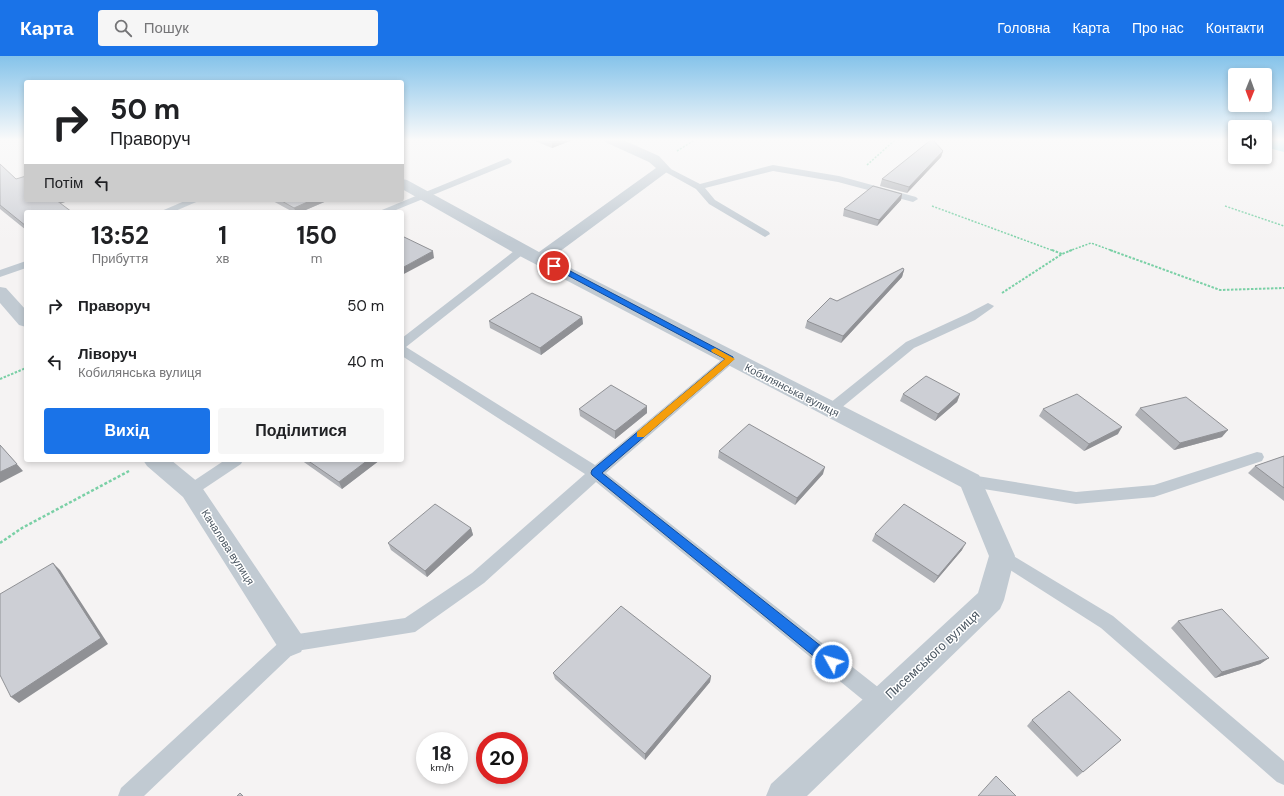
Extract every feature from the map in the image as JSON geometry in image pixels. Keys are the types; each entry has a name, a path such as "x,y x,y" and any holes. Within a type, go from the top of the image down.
{"street":[{"path":"541,258 658,174"},
{"name":"Кобилянська вулиця","path":"404,184 522,250 541,258 730,359 971,481"},
{"path":"0,292 24,318"},
{"name":"Качалова вулиця","path":"144,464 191,490 291,642"},
{"path":"971,481 1002,556"},
{"name":"Писемського вулиця","path":"783,796 990,600 1002,556"}],"lane":[{"path":"387,210 477,174"},
{"path":"673,174 699,187 712,202 765,234"},
{"path":"699,187 754,174"},
{"path":"814,174 913,199"},
{"path":"169,210 191,202"},
{"path":"404,342 522,250"},
{"path":"0,274 24,265"},
{"path":"830,410 910,345 971,317 988,306"},
{"path":"404,351 596,473 881,702"},
{"path":"129,796 291,642 409,626 478,578 596,473 730,359"},
{"path":"971,481 1076,498 1091,497 1154,491 1257,457"},
{"path":"191,490 233,462"},
{"path":"1002,556 1108,622 1284,775"}],"path":[{"path":"850,182 859,174"},
{"path":"913,199 1062,254"},
{"path":"1225,206 1284,226"},
{"path":"988,306 1010,287 1062,254 1091,244 1176,276 1220,290 1284,288"},
{"path":"0,380 24,369"},
{"path":"0,543 22,528 144,464"}],"building":[{"path":"0,174 10,174 16,179 24,177 24,202 59,202 69,210 24,210 24,224 0,205"},
{"path":"889,174 922,174 909,187 882,179"},
{"path":"873,186 902,194 879,220 844,209"},
{"path":"284,202 308,202 294,208"},
{"path":"404,237 433,251 404,267"},
{"path":"903,268 904,270 843,336 807,321 830,298 837,301"},
{"path":"532,293 582,317 540,348 489,321"},
{"path":"926,376 960,394 938,414 903,394"},
{"path":"611,385 647,406 615,431 579,409"},
{"path":"1077,394 1122,427 1089,444 1043,409"},
{"path":"1186,397 1228,430 1180,443 1140,408"},
{"path":"749,424 825,467 797,498 719,451"},
{"path":"0,445 17,464 0,472"},
{"path":"1284,456 1284,488 1255,466"},
{"path":"310,462 365,462 339,482"},
{"path":"435,504 471,528 425,571 388,543"},
{"path":"904,504 966,543 938,576 875,534"},
{"path":"53,563 101,638 11,697 0,675 0,594"},
{"path":"621,606 711,676 645,754 553,673"},
{"path":"1222,609 1269,658 1222,672 1178,621"},
{"path":"1069,691 1121,740 1083,772 1032,720"},
{"path":"996,776 1016,796 978,796"}],"slow traffic":[{"path":"640,435 730,359 715,350"}],"route":[{"path":"554,266 730,359 596,473 832,662"}]}
